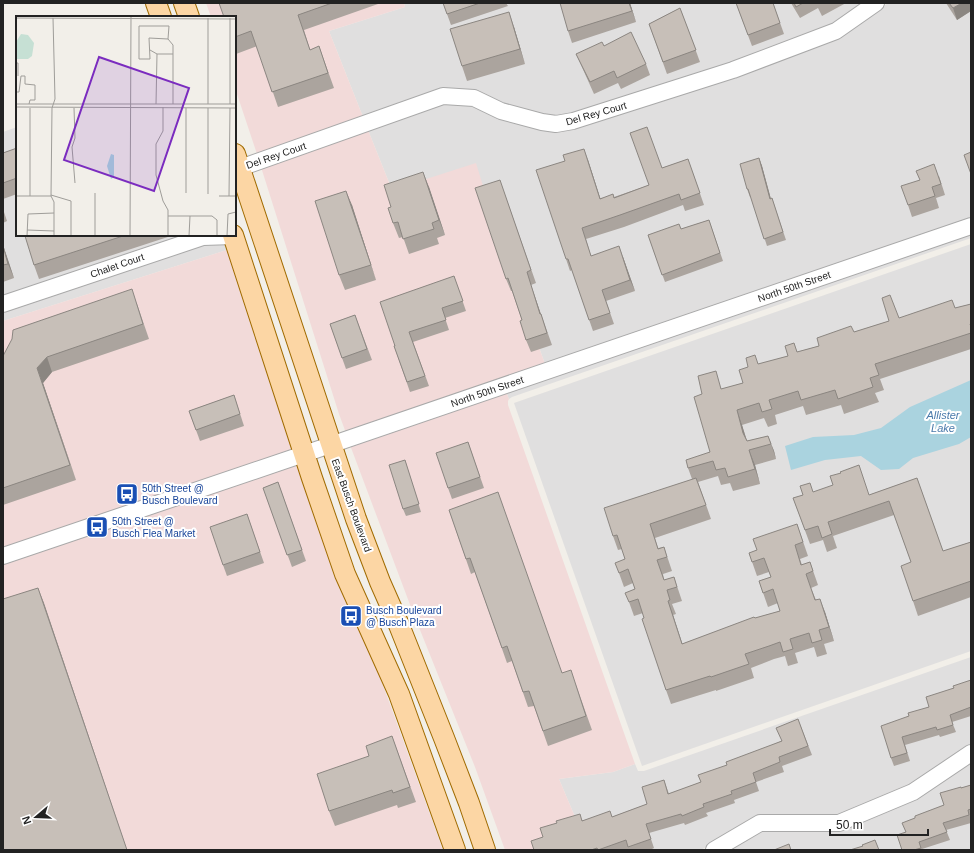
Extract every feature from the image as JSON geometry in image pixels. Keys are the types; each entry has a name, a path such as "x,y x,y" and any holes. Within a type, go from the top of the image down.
{"main road":[{"path":"156,3 161,16"},
{"path":"184,3 189,16"},
{"name":"East Busch Boulevard","path":"237,161 356,519 469,803 485,850"},
{"path":"233,236 345,574 399,694 455,850"},
{"path":"399,694 423,725 449,785 469,803"}],"street":[{"name":"Del Rey Court","path":"237,161 443,96 474,98 501,111 542,122 556,124 573,121 734,70 836,31 876,3"},
{"name":"North 50th Street","path":"3,556 971,226"},
{"name":"Chalet Court","path":"3,304 203,237 233,236"},
{"path":"714,850 760,823 839,823 913,792 971,753"}],"shaded area":[{"path":"206,3 404,3 405,7 329,31 363,117 257,154 236,91 236,16 211,16"},
{"path":"404,3 864,3 832,25 731,63 572,115 557,117 545,115 504,104 475,92 363,117 329,31 405,7"},
{"path":"888,3 971,3 971,218 545,364 495,225 392,190 368,130 443,103 472,105 540,128 840,36"},
{"path":"16,127 16,236 225,236 230,249 3,321 3,132"},
{"path":"368,130 392,190 476,163 495,225 545,364 346,433 261,167"},
{"path":"971,233 971,238 509,399 506,392"},
{"path":"971,244 971,651 642,766 514,403"},
{"path":"230,249 295,450 3,549 3,321"},
{"path":"506,392 509,399 508,405 635,764 613,772 559,779 589,850 505,850 475,767 412,610 350,445"},
{"path":"299,463 368,644 443,850 3,850 3,563"},
{"path":"971,657 971,745 910,786 838,816 756,817 701,850 589,850 559,779 613,772 635,764 638,771 644,771"},
{"path":"971,762 971,850 728,850 762,830 838,830"}],"water":[{"name":"Allister Lake","path":"971,380 971,437 959,444 913,458 899,469 881,470 861,456 825,460 791,470 785,446 813,437 854,435 881,428 910,407"}],"building":[{"path":"219,3 332,3 298,15 310,50 319,46 328,73 272,92 251,31 236,37 236,16 224,16"},
{"path":"443,3 480,3 447,14"},
{"path":"560,3 629,3 632,11 568,31"},
{"path":"736,3 773,3 780,23 748,35"},
{"path":"794,3 803,3 796,7"},
{"path":"949,3 962,3 953,8"},
{"path":"680,8 696,50 663,62 649,24"},
{"path":"509,12 520,49 462,66 450,29"},
{"path":"631,32 646,64 617,78 614,71 590,82 576,54 602,42 604,46"},
{"path":"647,127 662,168 688,159 700,193 681,200 679,194 582,228 591,256 619,246 630,280 602,290 610,313 589,320 568,259 566,259 536,170 565,161 563,155 584,149 600,199 613,194 614,198 649,185 630,133"},
{"path":"16,148 16,178 3,183 3,153"},
{"path":"971,152 971,174 964,155"},
{"path":"759,158 770,199 772,198 783,232 764,239 740,164"},
{"path":"934,164 941,184 932,187 935,196 908,205 901,186 920,180 916,171"},
{"path":"423,172 439,220 432,223 434,229 403,239 398,222 393,223 388,208 391,207 384,185"},
{"path":"500,180 531,270 527,272 547,333 526,340 520,321 522,320 508,278 506,279 475,188"},
{"path":"346,191 371,265 339,275 315,201"},
{"path":"709,220 720,253 662,275 648,235 679,224 681,229"},
{"path":"25,236 123,236 34,265"},
{"path":"3,246 8,264 3,265"},
{"path":"454,276 463,301 442,308 446,320 409,332 425,376 407,382 380,302"},
{"path":"132,289 143,324 47,357 37,368 70,465 3,488 3,356 12,339 13,330"},
{"path":"890,295 899,318 952,300 955,308 971,304 971,333 875,364 879,375 870,378 873,387 838,399 835,390 801,400 798,391 769,400 772,409 762,412 759,403 737,410 743,433 747,441 768,436 771,444 749,450 755,469 728,477 725,468 716,470 713,461 688,468 686,460 710,452 694,397 702,394 698,376 716,371 721,389 743,383 739,370 748,367 746,358 755,355 758,364 788,356 785,346 794,343 797,352 819,346 817,338 851,326 854,332 889,321 882,298"},
{"path":"355,315 367,349 342,358 330,324"},
{"path":"234,395 240,414 196,430 189,411"},
{"path":"468,442 480,477 448,488 436,453"},
{"path":"405,460 419,504 403,509 389,465"},
{"path":"859,465 869,495 917,478 943,551 971,542 971,581 913,601 901,566 911,562 889,501 828,522 832,534 822,538 818,526 805,530 793,498 803,495 800,486 810,483 813,492 833,485 830,476"},
{"path":"696,478 706,505 650,524 658,549 664,547 667,557 657,560 664,580 674,577 677,587 667,590 670,600 668,601 682,644 754,617 780,611 773,589 763,593 759,581 771,577 764,558 752,562 749,553 757,550 753,539 797,524 803,542 795,545 801,565 810,562 813,571 806,574 815,600 820,599 829,627 819,630 822,640 812,643 809,633 790,639 793,649 783,652 780,642 745,654 749,664 666,690 642,619 644,618 638,599 629,602 625,593 635,589 628,569 619,573 615,563 625,559 617,535 613,536 604,508"},
{"path":"278,482 302,550 287,555 263,488"},
{"path":"498,492 562,673 571,670 586,716 543,731 529,691 523,692 507,646 502,648 470,558 466,559 449,510"},
{"path":"247,514 260,552 223,565 210,527"},
{"path":"38,588 127,850 3,850 3,599"},
{"path":"971,680 971,707 950,715 953,725 937,730 936,727 902,737 907,753 891,758 881,726 909,716 908,713 929,707 926,697 954,688 953,686"},
{"path":"798,719 808,746 779,757 780,762 753,773 756,782 731,791 732,794 703,804 704,807 682,816 681,814 646,824 651,839 628,847 626,840 598,850 597,848 591,850 534,850 531,841 543,837 540,828 557,823 556,821 580,814 582,821 610,811 612,817 647,804 642,787 664,780 668,794 701,782 698,775 727,765 726,762 782,741 776,728"},
{"path":"392,736 410,787 393,793 392,790 329,811 317,774 369,756 366,746"},
{"path":"971,785 971,809 968,810 969,815 943,823 947,832 919,842 921,848 914,850 902,850 897,835 906,832 902,823 915,818 915,816 944,805 940,793"},
{"path":"875,840 879,850 850,850 863,846 862,845"},
{"path":"789,844 791,850 774,850"}],"place":[{"name":"50th Street @ Busch Boulevard","path":"127,494"},
{"name":"50th Street @ Busch Flea Market","path":"97,527"},
{"name":"Busch Boulevard @ Busch Plaza","path":"351,616"}]}
